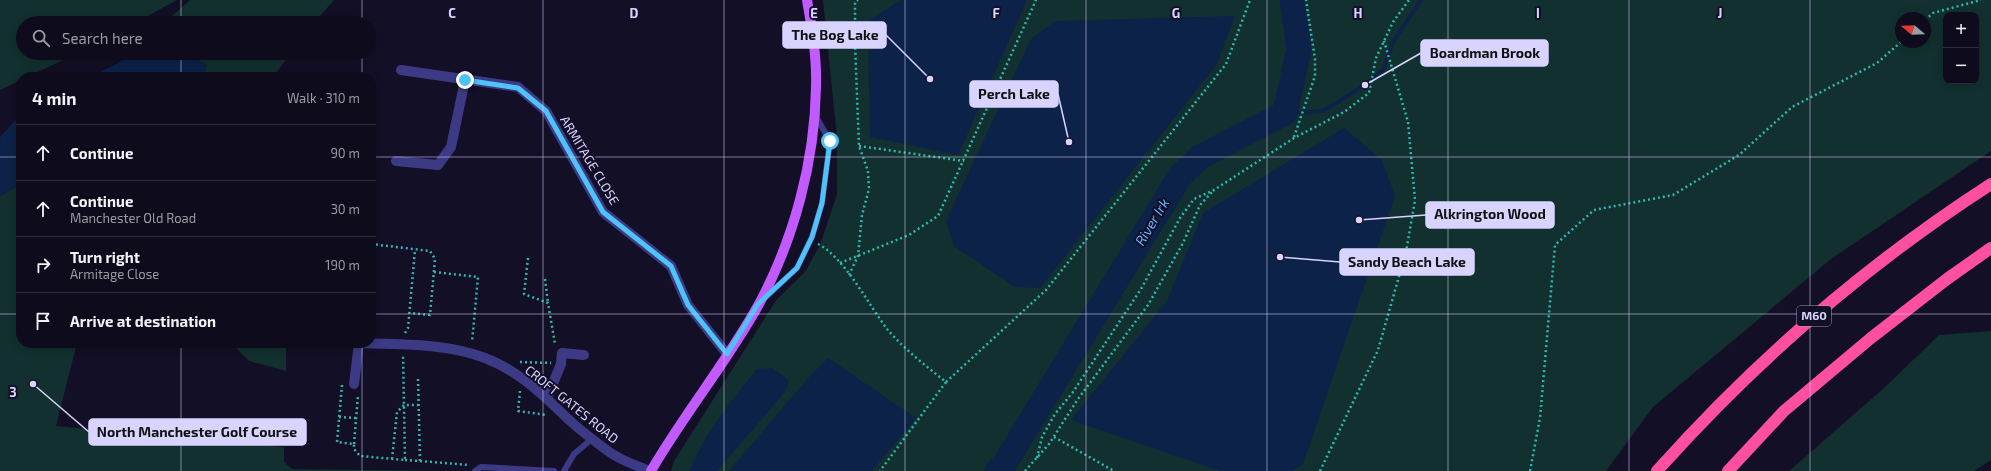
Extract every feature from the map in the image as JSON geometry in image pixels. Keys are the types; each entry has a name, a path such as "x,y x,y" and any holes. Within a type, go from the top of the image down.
{"highway":[{"name":"M60","path":"1657,471 1756,368 1836,297 1902,247 1991,184"},
{"path":"1728,471 1784,411 1871,338 1947,279 1991,248"},
{"path":"1947,279 1991,256"}],"main road":[{"path":"650,471 758,304 774,274 794,218 807,170 815,114 815,59 807,0"}],"street":[{"name":"ARMITAGE CLOSE","path":"401,70 518,88 546,111 603,212 671,266 688,305 727,354"},
{"path":"396,161 438,165 451,147 465,80"},
{"name":"CROFT GATES ROAD","path":"376,342 402,340 426,346 470,353 485,358 526,381 547,398 566,417 609,452 650,471"},
{"path":"354,384 359,348"},
{"path":"547,398 561,364 562,353 584,355"}],"lane":[{"path":"758,304 797,268 811,241 822,203 830,141 815,114"},
{"path":"564,471 574,454 593,438"},
{"path":"478,469 554,471"}],"path":[{"path":"849,275 858,256 859,235 869,189 868,172 859,146 855,44 855,2 858,0"},
{"path":"840,262 909,235 938,216 1036,0"},
{"path":"880,471 946,382 1046,290 1226,64 1250,0"},
{"path":"1294,138 1315,76 1315,59 1306,0"},
{"path":"1037,458 1042,437 1055,414 1073,392 1105,340 1141,289 1180,218 1194,198 1214,190 1294,138 1344,112 1368,92 1374,67 1384,42 1393,22 1409,0"},
{"path":"1931,14 1933,12 1980,0"},
{"path":"1320,471 1378,350 1406,252 1415,200 1408,122 1384,42"},
{"path":"1530,471 1540,418 1554,245 1594,210 1673,195 1740,155 1792,107 1877,63 1895,47"},
{"path":"859,146 964,161"},
{"path":"1025,471 1054,437 1078,399 1148,305 1183,243 1200,205 1214,190"},
{"path":"811,241 826,248 840,262 888,330 912,354 946,382"},
{"path":"376,245 430,251 435,259 430,315 410,313"},
{"path":"405,460 402,340 408,328 415,250"},
{"path":"528,258 524,294 548,303"},
{"path":"434,272 478,277 472,346"},
{"path":"545,280 556,351"},
{"path":"514,362 554,363"},
{"path":"418,379 420,461"},
{"path":"354,444 337,442 342,383 358,385 354,450 360,456 420,461 478,469"},
{"path":"521,386 518,412 555,416"},
{"path":"392,459 397,412 404,405 418,405"},
{"path":"339,417 356,418"},
{"path":"1054,437 1114,471"}],"green space":[{"path":"0,0 177,0 148,16 16,16 16,60 63,60 38,72 16,72 16,82 0,90"},
{"path":"190,0 334,0 320,16 172,16"},
{"path":"823,0 1991,0 1991,151 1831,259 1653,407 1606,471 671,471 674,461 777,299 805,272 820,245 837,194 837,138"},
{"path":"199,60 286,60 277,72 204,72 207,66"},
{"path":"16,187 16,348 76,348 56,426 284,447 284,462 292,469 451,471 0,471 0,196"},
{"path":"1991,331 1991,460 1974,471 1789,471 1884,388 1939,335"},
{"path":"236,348 286,348 286,371 249,361"}],"water":[{"path":"901,0 1027,0 958,155 870,137 868,21"},
{"path":"1235,16 1217,64 1040,288 1015,287 954,246 946,221 1031,39 1055,21"},
{"path":"122,60 199,60 207,66 204,72 100,72 117,64"},
{"path":"16,119 16,187 0,196 0,137"},
{"path":"1344,128 1382,160 1395,196 1303,464 1292,471 1220,471 1071,420 1167,301 1203,213"},
{"path":"828,358 916,418 872,471 729,471 810,376"},
{"path":"772,368 789,380 785,392 717,471 690,471 695,458 710,431 748,380 757,369"}],"waterway":[{"name":"River Irk","path":"997,471 1005,463 1180,176 1200,157 1285,113 1299,49 1292,0"},
{"path":"1285,113 1323,111 1365,85 1383,70 1393,42 1421,0"}],"place":[{"name":"The Bog Lake","path":"930,79"},
{"name":"Boardman Brook","path":"1365,85"},
{"name":"Perch Lake","path":"1069,142"},
{"name":"Alkrington Wood","path":"1359,220"},
{"name":"Sandy Beach Lake","path":"1280,257"},
{"name":"North Manchester Golf Course","path":"33,384"}],"route":[{"path":"465,80 518,88 546,111 603,212 671,266 688,305 727,354 758,304 782,280 797,268 812,237 822,203 830,141"}]}
